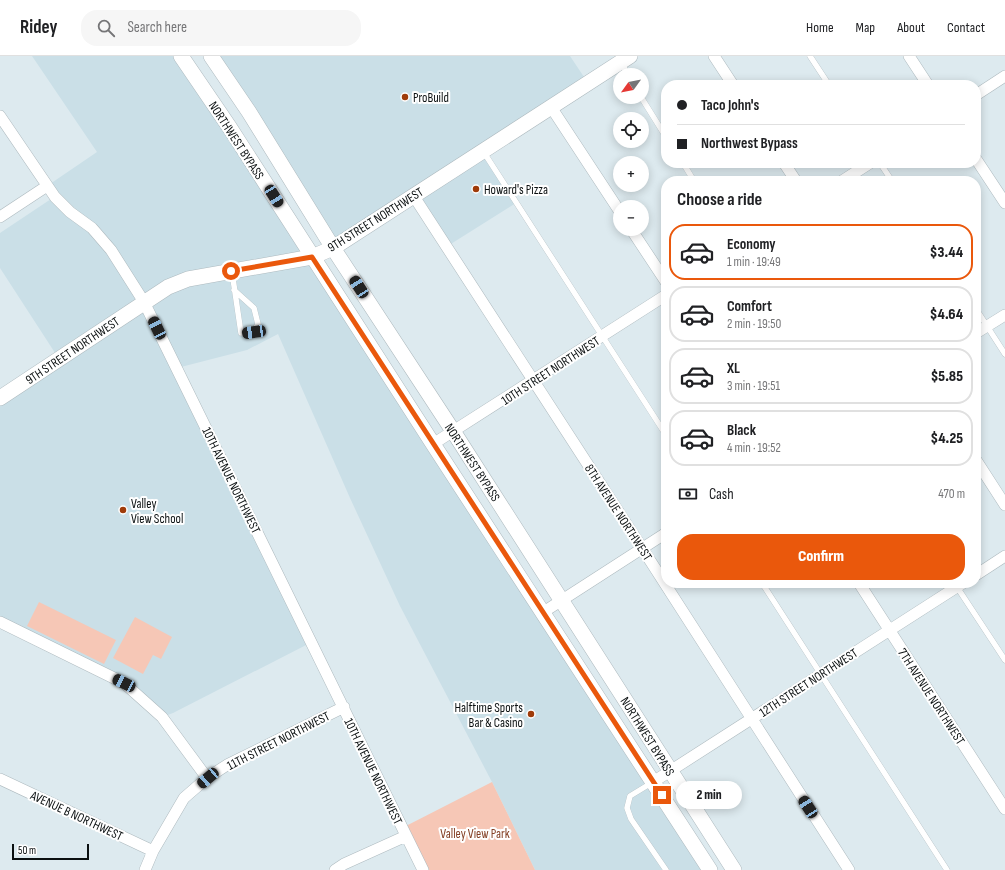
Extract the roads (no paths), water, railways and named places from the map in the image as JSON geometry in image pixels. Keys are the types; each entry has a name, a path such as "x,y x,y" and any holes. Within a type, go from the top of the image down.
{"main road":[{"name":"NORTHWEST BYPASS","path":"181,56 230,128 542,613 710,870"},
{"name":"NORTHWEST BYPASS","path":"211,56 249,112 333,248 454,431 734,870"},
{"name":"9TH STREET NORTHWEST","path":"0,398 168,287 188,279 312,257 333,248 483,150 624,62"}],"street":[{"path":"714,56 730,80"},
{"path":"909,56 925,80"},
{"path":"981,92 1005,76"},
{"path":"551,107 613,201"},
{"name":"10TH AVENUE NORTHWEST","path":"0,116 55,197 70,212 92,228 111,250 144,302 423,870"},
{"path":"981,167 1005,203"},
{"path":"850,176 862,168"},
{"path":"0,217 47,186"},
{"name":"8TH AVENUE NORTHWEST","path":"413,195 661,578"},
{"path":"636,236 661,274"},
{"name":"10TH STREET NORTHWEST","path":"433,444 534,381 661,298"},
{"path":"981,330 1005,315"},
{"path":"981,468 1005,504"},
{"path":"542,613 661,536"},
{"path":"981,572 1005,556"},
{"name":"8TH AVENUE NORTHWEST","path":"667,588 849,870"},
{"name":"7TH AVENUE NORTHWEST","path":"862,588 1005,809"},
{"name":"12TH STREET NORTHWEST","path":"653,782 890,630 952,588"},
{"path":"0,622 124,683 162,717 208,778"},
{"name":"11TH STREET NORTHWEST","path":"145,870 184,798 208,778 227,765 344,707"},
{"name":"AVENUE B NORTHWEST","path":"0,779 154,851"},
{"path":"335,870 344,864 406,836"}],"lane":[{"path":"810,56 826,80"},
{"path":"645,104 661,129"},
{"path":"483,150 661,427"},
{"path":"231,271 234,290 241,333 254,332 258,324 254,308 234,290"},
{"path":"981,317 1005,354"},
{"path":"765,588 947,870"},
{"path":"960,588 1005,660"},
{"path":"653,782 630,796 627,808 631,819 666,870"}],"place":[{"name":"ProBuild","path":"405,97"},
{"name":"Howard's Pizza","path":"476,189"},
{"name":"Valley View School","path":"123,510"},
{"name":"Halftime Sports Bar & Casino","path":"531,714"}],"park label":[{"name":"Valley View Park","path":"475,833"}]}
